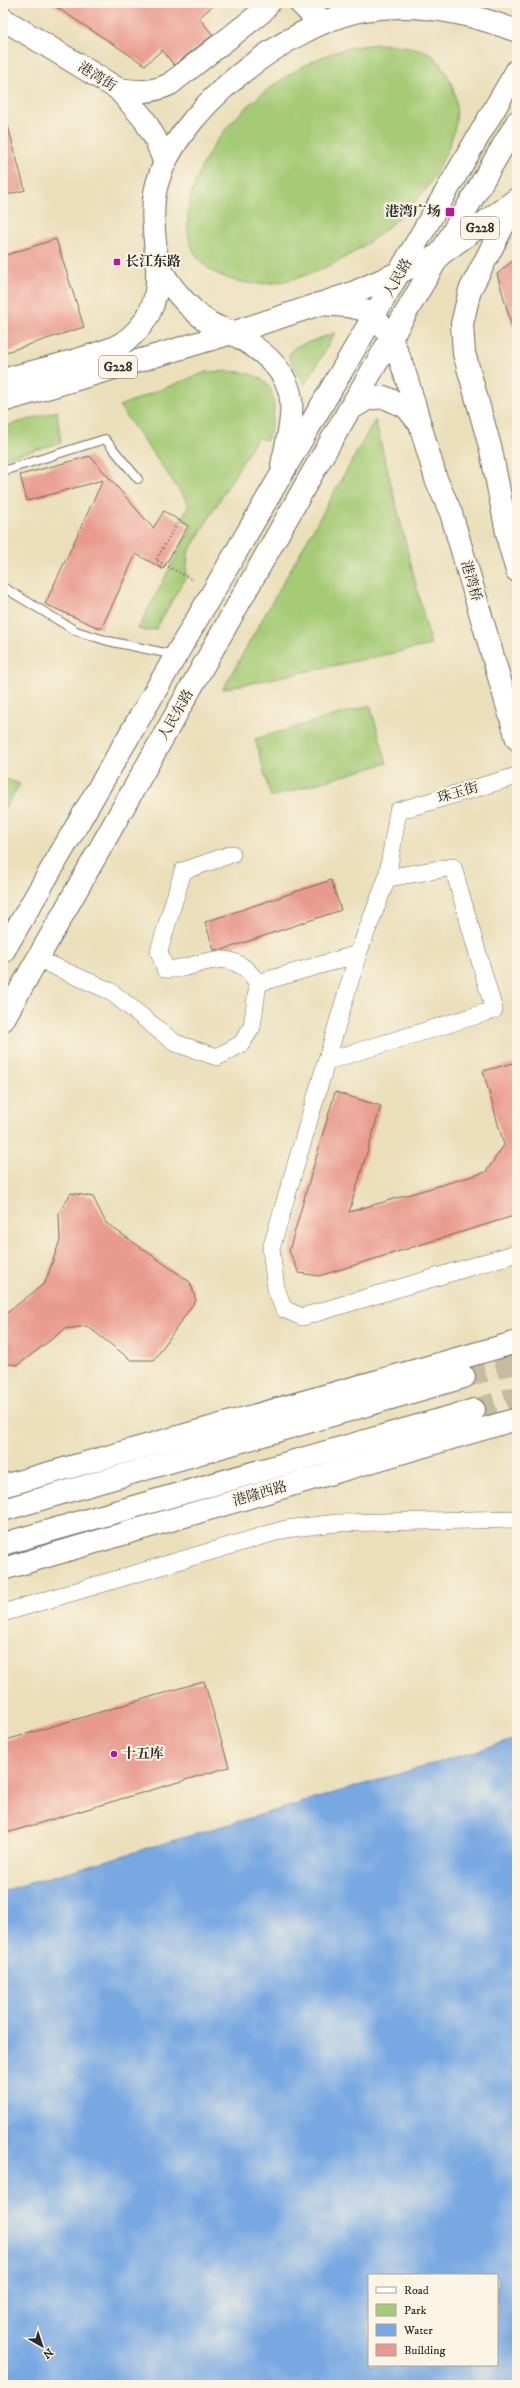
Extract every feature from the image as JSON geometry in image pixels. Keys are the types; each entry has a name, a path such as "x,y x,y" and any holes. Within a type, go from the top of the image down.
{"main road":[{"path":"118,88 139,92 157,91 170,84 262,12 268,3"},
{"path":"300,3 310,13 326,21"},
{"name":"G228","path":"3,380 114,347 131,337 144,322 153,303 158,285 153,232 154,193 164,161 188,127 226,86 253,64 292,38 326,21 365,10 412,7 492,21 517,31"},
{"name":"港湾街","path":"3,19 118,88 144,119 156,140 164,161"},
{"path":"492,21 517,19"},
{"name":"人民路","path":"278,484 517,70"},
{"name":"人民路","path":"349,410 517,122"},
{"path":"517,199 470,290 462,324 464,353 491,450 509,543 517,571"},
{"name":"G228","path":"3,401 232,333 400,274 441,254 517,199"},
{"path":"157,264 170,287 188,306 210,323 232,333 260,350 279,371 290,391 290,419 278,484"},
{"path":"318,304 362,309 375,317"},
{"name":"港湾桥","path":"375,317 390,339 400,361 436,479 451,513 517,739"},
{"path":"349,410 367,399 384,396 406,407 420,424"},
{"name":"人民东路","path":"3,1020 349,410"},
{"name":"人民东路","path":"3,952 278,484"},
{"path":"3,1486 517,1342"},
{"path":"3,1510 464,1377"},
{"path":"3,1544 474,1410"},
{"name":"港隆西路","path":"3,1569 517,1419"}],"street":[{"name":"珠玉街","path":"387,878 398,811 517,776"},
{"path":"232,854 183,871 159,951 165,969 176,970 216,959 240,965 258,983"},
{"path":"327,1061 494,1010 453,867 387,878 358,954 271,1250 276,1289 284,1309 302,1317 517,1253"},
{"path":"258,983 358,954"},
{"path":"51,965 110,992 175,1043 217,1058 241,1044 252,1027 258,983"},
{"path":"3,1613 286,1529 337,1523 517,1519"}],"lane":[{"path":"3,471 105,439 138,479"},
{"path":"3,587 76,631 108,641 178,656"}],"path":[{"path":"179,520 156,560 193,580"}],"green space":[{"name":"港湾广场","path":"376,44 408,47 427,52 440,63 452,84 456,107 454,130 446,153 426,189 410,207 379,235 343,259 305,276 264,284 237,281 210,270 197,257 190,241 188,224 189,205 194,186 202,167 222,134 251,104 286,77 304,66 345,49"},
{"path":"335,333 305,385 288,356 295,347"},
{"path":"231,371 246,373 258,377 266,383 271,390 274,409 273,419 267,440 257,438 188,553 186,576 156,629 147,631 138,629 193,524 182,519 189,504 119,406 206,372"},
{"path":"57,411 61,443 3,458 3,427"},
{"path":"375,420 431,645 223,689"},
{"path":"370,705 387,763 271,797 255,739"},
{"path":"3,778 20,784 3,811"}],"water":[{"path":"517,1739 517,2385 3,2385 3,1891"}],"building":[{"path":"50,3 216,3 199,18 213,35 174,65 162,50 145,65"},
{"path":"8,126 25,190 3,196 3,127"},
{"path":"56,239 84,327 3,353 3,256"},
{"path":"517,257 517,326 512,327 497,274"},
{"path":"90,456 153,528 164,511 188,526 163,569 136,554 101,629 45,604 103,480 27,501 20,475"},
{"path":"331,880 341,910 222,950 214,950 205,922"},
{"path":"517,1062 517,1215 319,1276 299,1273 289,1251 335,1092 381,1106 349,1212 486,1172 504,1145 483,1071"},
{"path":"71,1193 93,1197 106,1223 190,1282 196,1300 154,1360 131,1360 87,1326 65,1329 18,1365 3,1363 3,1316 45,1283 60,1240 59,1213"},
{"name":"十五库","path":"204,1681 229,1767 3,1834 3,1741"}],"tunnel":[{"path":"464,1377 517,1362"},
{"path":"474,1410 517,1397"}],"place":[{"name":"港湾广场","path":"450,212"},
{"name":"长江东路","path":"117,262"},
{"name":"十五库","path":"114,1754"}]}
